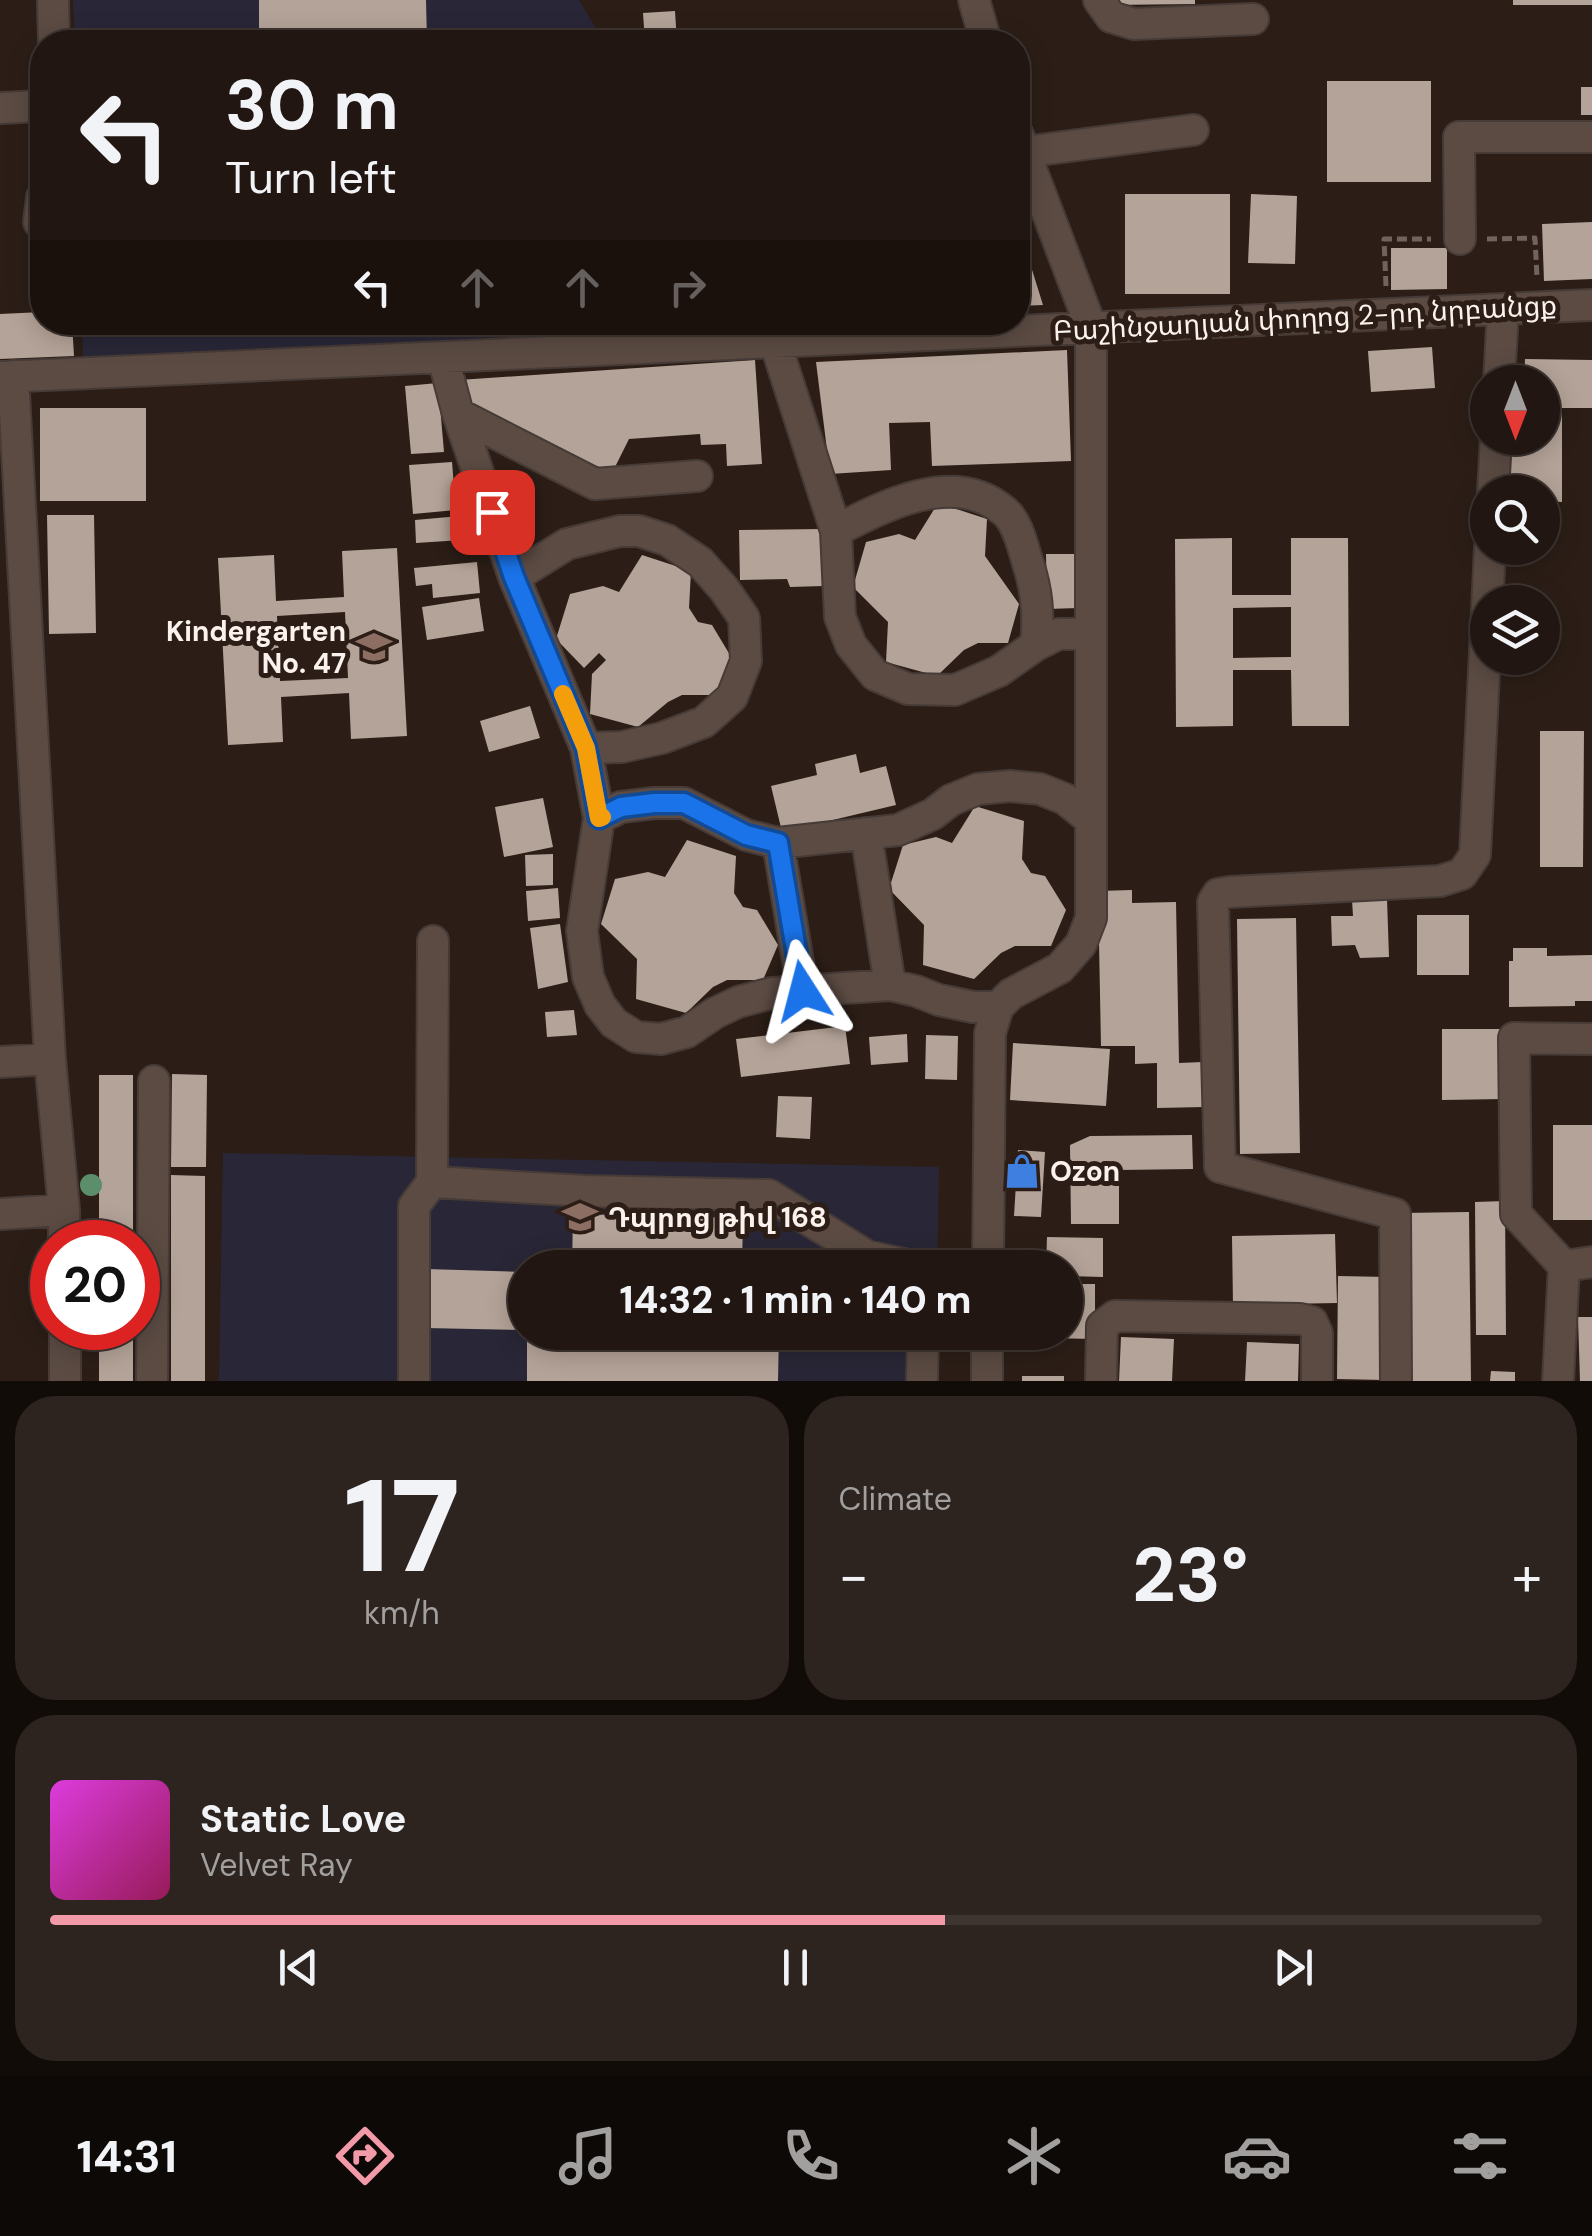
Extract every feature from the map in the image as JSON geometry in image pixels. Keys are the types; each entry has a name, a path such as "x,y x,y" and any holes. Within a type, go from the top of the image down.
{"street":[{"path":"52,0 53,30"},
{"path":"974,0 983,30"},
{"path":"1099,0 1111,18 1134,24 1253,20"},
{"path":"0,108 30,107"},
{"path":"1030,143 1192,130"},
{"path":"1460,239 1459,137 1592,136"},
{"path":"988,1250 990,1033 998,1007 1011,994 1060,968 1082,944 1091,918 1091,328 1030,168"},
{"name":"Բաշինջաղյան փողոց 2-րդ նրբանցք","path":"1030,331 1592,305"},
{"path":"1500,365 1502,309"},
{"name":"Բաշինջաղյան փողոց 2-րդ նրբանցք","path":"7,377 932,335"},
{"path":"774,342 836,531 840,618 851,645 874,675 908,689 955,690 999,671 1058,634 1091,634"},
{"path":"444,357 458,414 514,577 586,748 599,818 582,931 588,977 614,1023 636,1037 661,1039 687,1032 715,1012 738,1002 772,993 890,986 972,1007 998,1007"},
{"path":"7,377 50,1059 64,1220"},
{"path":"458,414 595,484 697,476"},
{"path":"836,531 876,509 942,490 980,497 1007,512 1035,586 1039,616 1036,645"},
{"path":"514,577 567,544 620,531 640,531 667,540 700,562 744,618 746,661 732,697 704,722 662,738 622,747 586,748"},
{"path":"1396,1381 1395,1214 1220,1167 1213,902 1218,894 1230,892 1440,881 1462,874 1475,855 1489,565"},
{"path":"599,818 621,807 684,803 746,835 778,843 898,830 978,788 1010,786 1040,788 1065,799 1091,820"},
{"path":"866,834 890,986"},
{"path":"778,843 803,991"},
{"path":"414,1381 414,1206 432,1182 433,941"},
{"path":"1558,1381 1578,1264 1516,1214 1514,1038 1592,1039"},
{"path":"0,1062 50,1059"},
{"path":"152,1381 154,1081"},
{"path":"432,1182 585,1191 769,1195 857,1250"},
{"path":"0,1214 64,1210"},
{"path":"1101,1381 1102,1326 1115,1316 1122,1316 1312,1322 1317,1333 1317,1381"},
{"path":"64,1350 65,1381"},
{"path":"922,1381 923,1350"},
{"path":"987,1381 988,1350"}],"path":[{"path":"1384,240 1388,314"}],"shaded area":[{"path":"73,0 579,0 597,30 74,30"},
{"path":"82,335 558,335 83,357"},
{"name":"Դպրոց թիվ 168","path":"223,1153 939,1167 937,1250 508,1250 508,1350 935,1350 934,1381 219,1381"}],"building":[{"path":"259,0 426,0 427,30 259,30"},
{"path":"1110,0 1195,0 1195,4 1110,5"},
{"path":"1513,0 1592,0 1592,5 1513,5"},
{"path":"675,11 676,30 644,30 643,13"},
{"path":"1327,81 1431,81 1431,182 1327,182"},
{"path":"1581,87 1592,87 1592,115 1581,115"},
{"path":"1125,194 1230,194 1230,294 1125,294"},
{"path":"1251,194 1297,196 1295,264 1248,263"},
{"path":"1592,222 1592,279 1544,281 1542,224"},
{"path":"1391,248 1447,248 1447,289 1391,290"},
{"path":"1030,263 1043,305 1030,306"},
{"path":"30,313 30,335 73,335 74,356 0,359 0,314"},
{"path":"1432,347 1435,388 1371,392 1368,351"},
{"path":"1067,350 1071,461 932,466 930,422 889,423 891,470 830,474 816,362"},
{"path":"1525,359 1592,360 1592,408 1562,408 1562,502 1560,475 1511,475 1511,455 1560,455 1560,365 1525,365"},
{"path":"755,360 762,464 727,466 726,444 701,445 700,434 629,439 610,477 468,408 459,380"},
{"path":"438,383 444,452 411,454 405,386"},
{"path":"40,408 146,408 146,501 40,501"},
{"path":"452,462 456,510 413,514 409,465"},
{"path":"938,503 987,519 985,556 1019,604 1008,643 978,643 964,650 937,676 886,662 888,622 853,587 866,542 899,534 915,540"},
{"path":"47,515 94,515 96,633 49,634"},
{"path":"460,516 462,540 416,543 415,520"},
{"path":"822,529 823,586 790,587 787,579 740,580 739,530"},
{"path":"1232,538 1232,595 1291,595 1291,538 1348,538 1349,726 1292,726 1291,670 1233,670 1233,726 1176,727 1175,539","holes":["1291,607 1291,657 1233,658 1233,608"]},
{"name":"Kindergarten No. 47","path":"397,548 407,736 351,739 349,693 281,697 283,742 228,745 218,558 274,555 276,601 344,597 342,551","holes":["345,612 348,678 280,681 277,616"]},
{"path":"1046,554 1078,554 1078,608 1047,609"},
{"path":"642,555 691,571 689,608 698,622 712,625 733,660 718,695 682,695 638,727 590,714 592,674 606,660 599,653 584,668 556,639 570,594 603,586 619,592"},
{"path":"477,562 480,593 433,598 432,584 416,586 414,568"},
{"path":"479,598 484,631 427,640 422,607"},
{"path":"530,706 540,738 489,752 480,721"},
{"path":"1540,731 1584,731 1583,867 1540,867"},
{"path":"856,754 860,773 886,766 896,805 782,832 771,786 817,775 815,764"},
{"path":"543,798 553,847 504,857 495,807"},
{"path":"975,806 1024,821 1022,859 1031,873 1045,876 1066,910 1051,946 1015,946 1001,953 974,979 923,965 924,925 889,889 903,845 936,837 952,843"},
{"path":"687,840 736,856 734,893 743,907 757,910 778,945 763,980 727,980 713,987 686,1013 636,999 637,959 601,924 615,879 648,872 665,877"},
{"path":"553,854 553,885 526,886 525,855"},
{"path":"558,888 560,918 528,921 526,891"},
{"path":"1132,890 1132,903 1176,902 1179,1063 1203,1062 1204,1107 1157,1108 1157,1063 1135,1064 1135,1046 1101,1046 1098,891"},
{"path":"1387,899 1389,957 1360,958 1355,945 1332,946 1331,916 1353,916 1352,900"},
{"path":"1417,915 1469,915 1469,975 1417,975"},
{"path":"1296,918 1300,1153 1240,1154 1237,919"},
{"path":"560,924 568,982 538,989 530,928"},
{"path":"1513,948 1547,948 1547,956 1592,955 1592,1001 1575,1001 1575,1006 1509,1007 1509,961 1513,961"},
{"path":"574,1010 577,1035 547,1037 545,1012"},
{"path":"845,1026 850,1064 741,1077 736,1039"},
{"path":"1442,1029 1503,1029 1503,1099 1442,1100"},
{"path":"907,1034 908,1062 871,1065 869,1037"},
{"path":"926,1035 958,1036 957,1080 925,1079"},
{"path":"1013,1043 1110,1049 1106,1106 1010,1100"},
{"path":"172,1074 207,1075 206,1167 171,1167"},
{"path":"99,1075 133,1075 133,1220 99,1220"},
{"path":"778,1096 812,1097 810,1139 776,1137"},
{"path":"1553,1125 1592,1125 1592,1220 1553,1220"},
{"path":"1192,1135 1193,1169 1119,1170 1119,1224 1071,1224 1070,1145 1090,1136"},
{"path":"1018,1150 1045,1152 1041,1217 1014,1216"},
{"path":"171,1175 205,1176 205,1381 171,1381"},
{"path":"1505,1201 1506,1335 1476,1335 1475,1202"},
{"path":"1469,1212 1471,1381 1404,1381 1402,1213"},
{"path":"573,1214 743,1218 742,1250 572,1250"},
{"path":"1335,1234 1337,1303 1233,1305 1232,1236"},
{"path":"1047,1237 1103,1238 1103,1277 1083,1276 1083,1250 1047,1250"},
{"path":"426,1269 508,1271 508,1330 425,1328"},
{"path":"1338,1276 1387,1277 1385,1380 1337,1379"},
{"path":"1083,1284 1095,1284 1095,1339 1083,1339"},
{"path":"1578,1317 1592,1317 1592,1381 1580,1381"},
{"path":"1121,1337 1174,1339 1172,1381 1119,1381"},
{"path":"1247,1342 1299,1344 1298,1381 1245,1381"},
{"path":"99,1350 133,1350 133,1381 99,1381"},
{"path":"527,1350 779,1350 778,1381 527,1381"},
{"path":"1491,1371 1515,1372 1515,1381 1490,1381"},
{"path":"1022,1376 1064,1376 1064,1381 1022,1381"}],"slow traffic":[{"path":"563,694 586,748 599,818 602,817"}],"place":[{"name":"Kindergarten No. 47","path":"374,647"},
{"name":"Ozon","path":"1022,1171"},
{"name":"Դպրոց թիվ 168","path":"580,1217"}],"route":[{"path":"492,512 514,577 586,748 599,818 621,807 684,803 746,835 778,843 803,991"}]}
